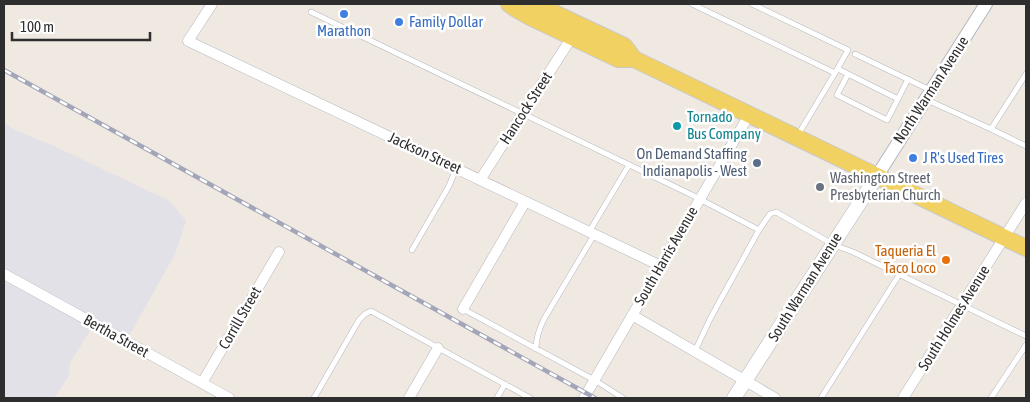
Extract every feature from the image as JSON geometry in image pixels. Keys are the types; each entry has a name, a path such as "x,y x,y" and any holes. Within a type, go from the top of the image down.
{"main road":[{"path":"509,4 523,13 618,59 634,59 1026,248"},
{"path":"535,4 624,46 634,59"},
{"name":"South Warman Avenue","path":"734,398 877,176"}],"street":[{"name":"Jackson Street","path":"212,4 188,41 661,266"},
{"name":"North Warman Avenue","path":"877,176 986,4"},
{"name":"Hancock Street","path":"480,180 572,37"},
{"name":"South Harris Avenue","path":"584,398 749,115"},
{"path":"463,308 525,202"},
{"name":"South Holmes Avenue","path":"903,398 1026,203"},
{"name":"Corrill Street","path":"202,383 279,252"},
{"name":"Bertha Street","path":"4,274 229,398"},
{"path":"632,315 775,398"},
{"path":"409,398 438,348"}],"lane":[{"path":"692,4 837,71 848,74 856,82 885,97 898,100"},
{"path":"752,4 848,50 796,138"},
{"path":"311,12 700,199 759,230"},
{"path":"855,54 908,80 928,94 1026,146"},
{"path":"837,95 848,74"},
{"path":"991,129 1026,74"},
{"path":"826,89 837,95 849,97 888,120 908,80"},
{"path":"867,109 870,103"},
{"path":"876,114 879,108"},
{"path":"536,349 538,332 544,319 629,165"},
{"path":"412,250 456,168"},
{"path":"694,351 710,317 759,230 770,214 776,212 832,244 853,252 1026,336"},
{"path":"820,398 899,275"},
{"path":"463,308 623,398"},
{"path":"314,398 359,320 371,311 530,398"},
{"path":"991,398 1026,345"},
{"path":"497,398 505,384"}],"shaded area":[{"path":"4,123 15,130 54,146 170,201 186,221 175,254 129,336 97,319 70,363 69,376 54,398 4,398"}],"railway":[{"path":"4,70 595,398"}],"place":[{"name":"Marathon","path":"344,14"},
{"name":"Family Dollar","path":"399,22"},
{"name":"Tornado Bus Company","path":"677,126"},
{"name":"J R's Used Tires","path":"913,158"},
{"name":"On Demand Staffing Indianapolis - West","path":"757,163"},
{"name":"Washington Street Presbyterian Church","path":"820,187"},
{"name":"Taqueria El Taco Loco","path":"946,260"}]}
